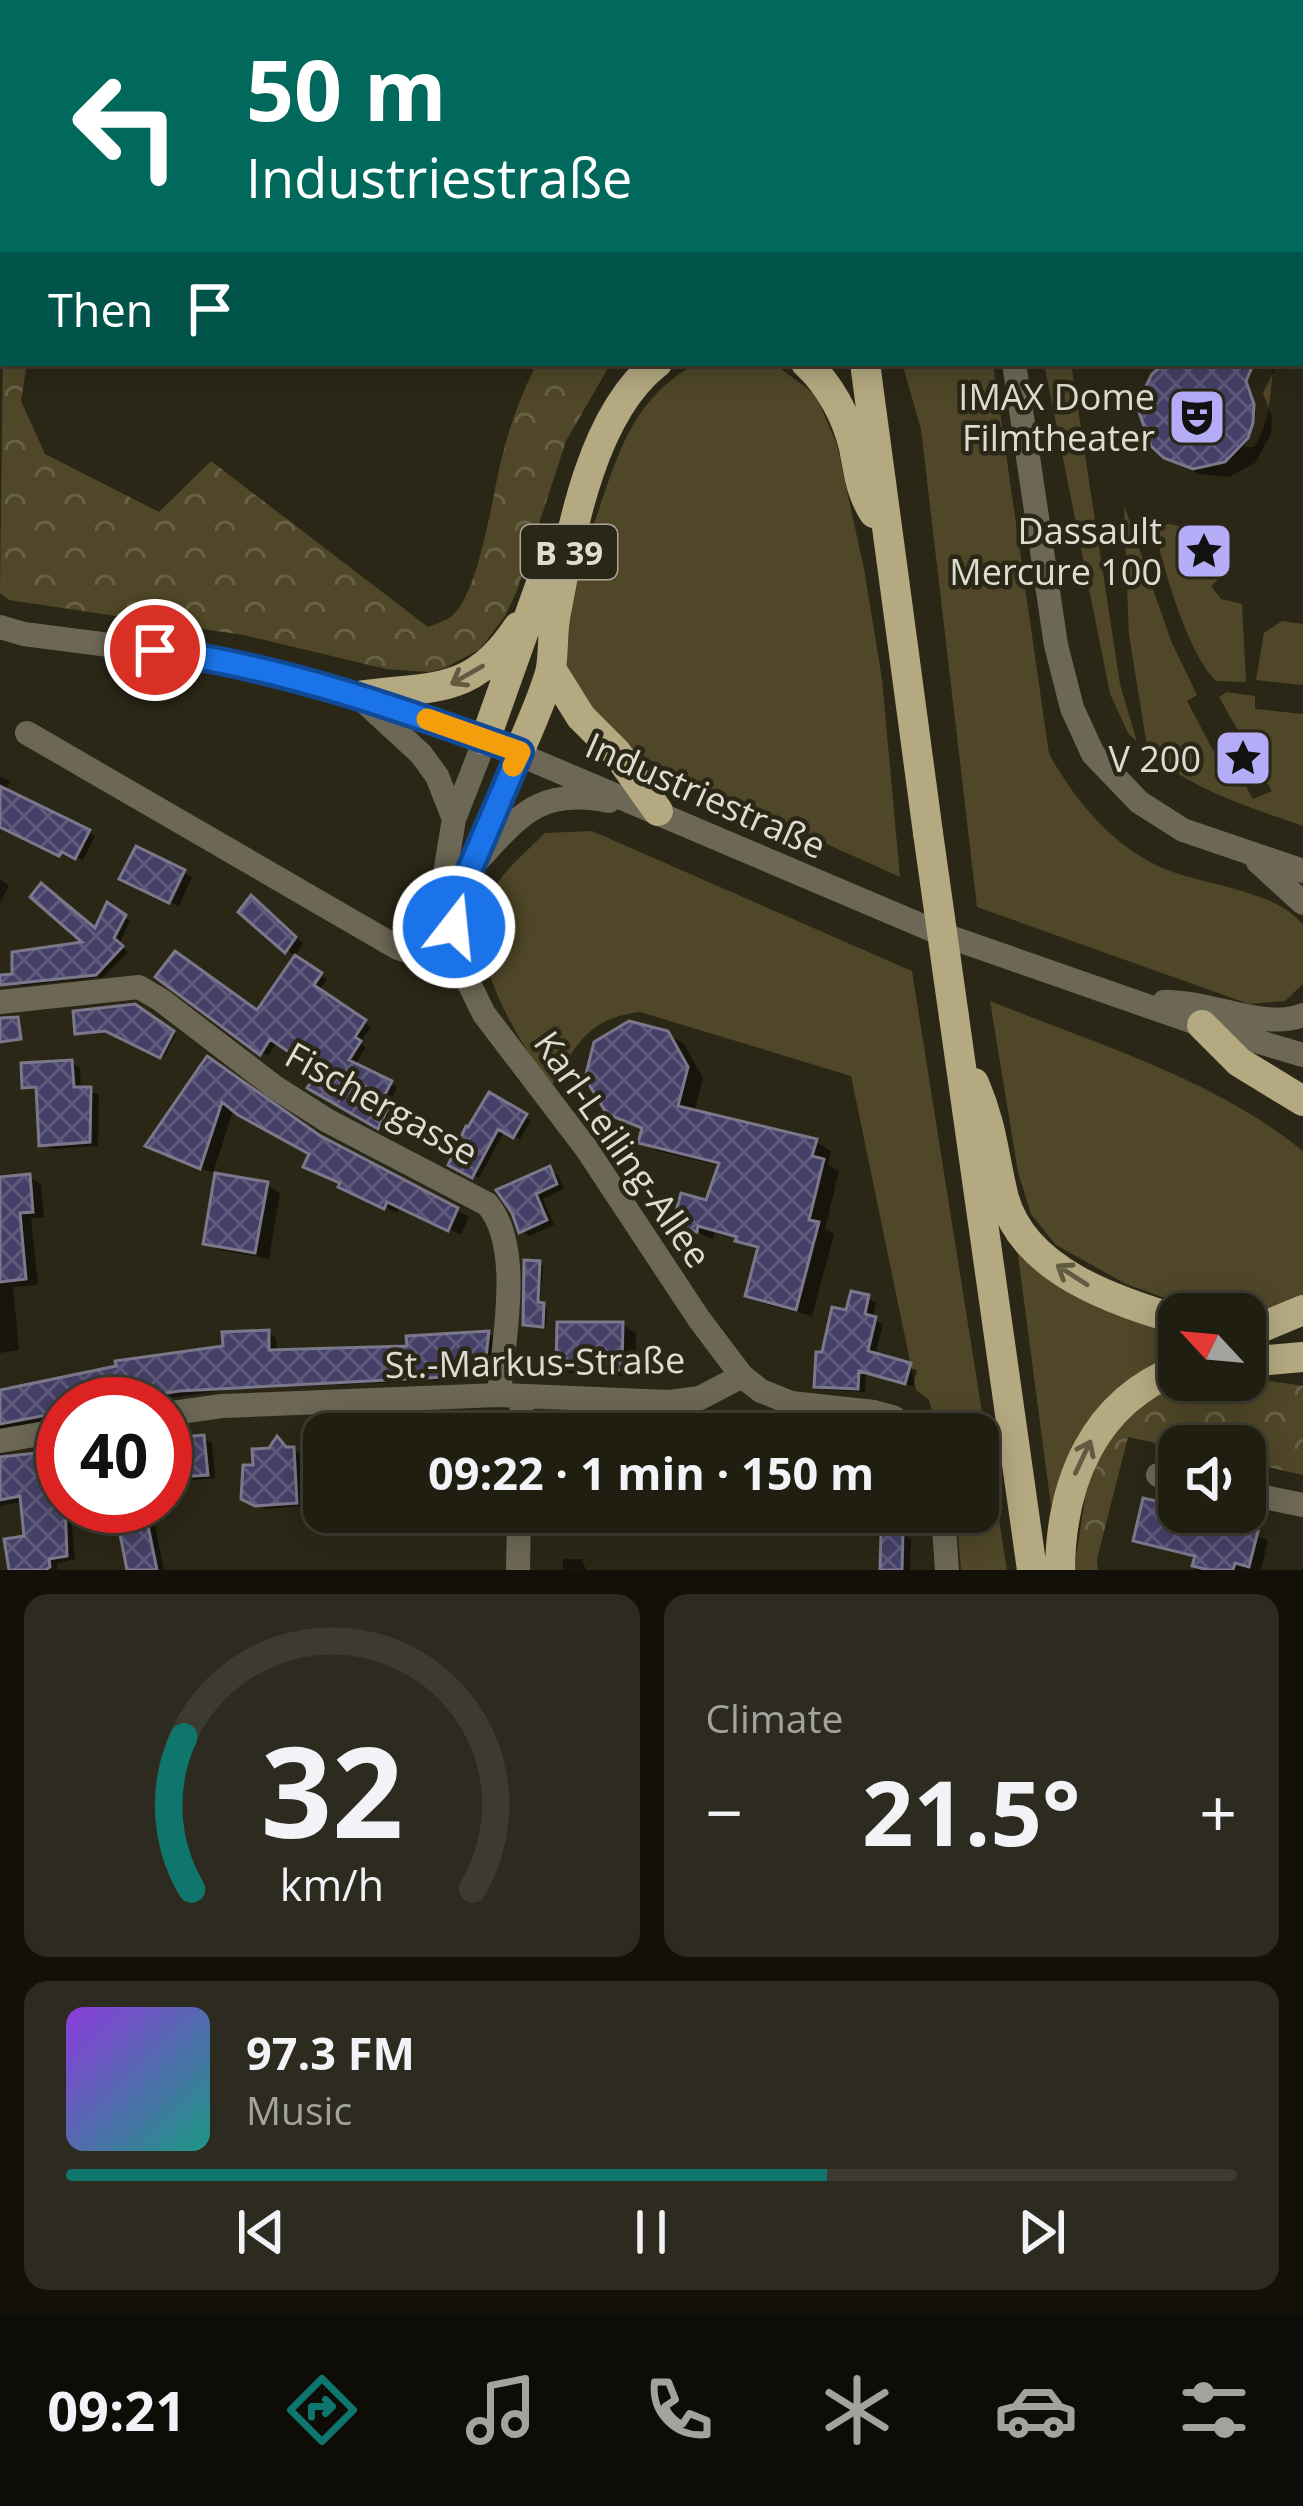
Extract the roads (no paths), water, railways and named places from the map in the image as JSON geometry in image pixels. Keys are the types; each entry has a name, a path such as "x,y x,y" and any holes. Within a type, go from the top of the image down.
{"main road":[{"path":"485,740 593,420 630,366"},
{"name":"B 39","path":"520,752 551,668 554,625 606,430 627,389 654,366"},
{"path":"809,366 842,412 861,493 887,535"},
{"path":"865,366 1032,1570"},
{"path":"358,696 435,688 472,676 515,633 539,591"},
{"path":"551,668 581,717 616,752 658,812"},
{"path":"1202,1024 1240,1062 1303,1100"},
{"path":"959,1050 991,1121 1005,1200 1018,1229 1047,1259 1093,1289 1158,1312"},
{"path":"1266,1326 1303,1310"},
{"path":"1266,1360 1303,1357"},
{"path":"1060,1570 1060,1536 1081,1457 1099,1426 1124,1400 1158,1381"}],"street":[{"path":"1014,366 1056,645 1072,708 1094,754 1139,802 1183,830 1303,871"},
{"name":"Industriestraße","path":"0,627 202,657 273,671 358,696 520,752 944,935 1303,1054"},
{"path":"358,696 421,754 437,776 454,819"},
{"path":"26,733 398,948 426,957 456,957"},
{"name":"Karl-Leiling-Allee","path":"485,740 454,819 446,867 456,957 484,1014 586,1148 742,1376"},
{"name":"Karl-Leiling-Allee","path":"454,927 470,869 520,752"},
{"path":"470,869 524,811 551,799 579,795 658,812"},
{"path":"1247,852 1303,903"},
{"name":"Fischergasse","path":"0,1002 140,987 328,1121 487,1204 501,1224 508,1252 511,1396 515,1413"},
{"path":"1148,1005 1200,1004 1282,1021 1303,1015"},
{"path":"742,1376 760,1391 791,1403 864,1413"},
{"name":"St.-Markus-Straße","path":"192,1410 511,1396 669,1402 700,1398 742,1376"},
{"path":"0,1441 36,1435"},
{"path":"1266,1497 1303,1504"},
{"path":"518,1570 519,1533"},
{"path":"944,1533 947,1570"}],"place":[{"name":"IMAX Dome Filmtheater","path":"1197,417"},
{"name":"Dassault Mercure 100","path":"1204,551"},
{"name":"V 200","path":"1243,758"}]}
